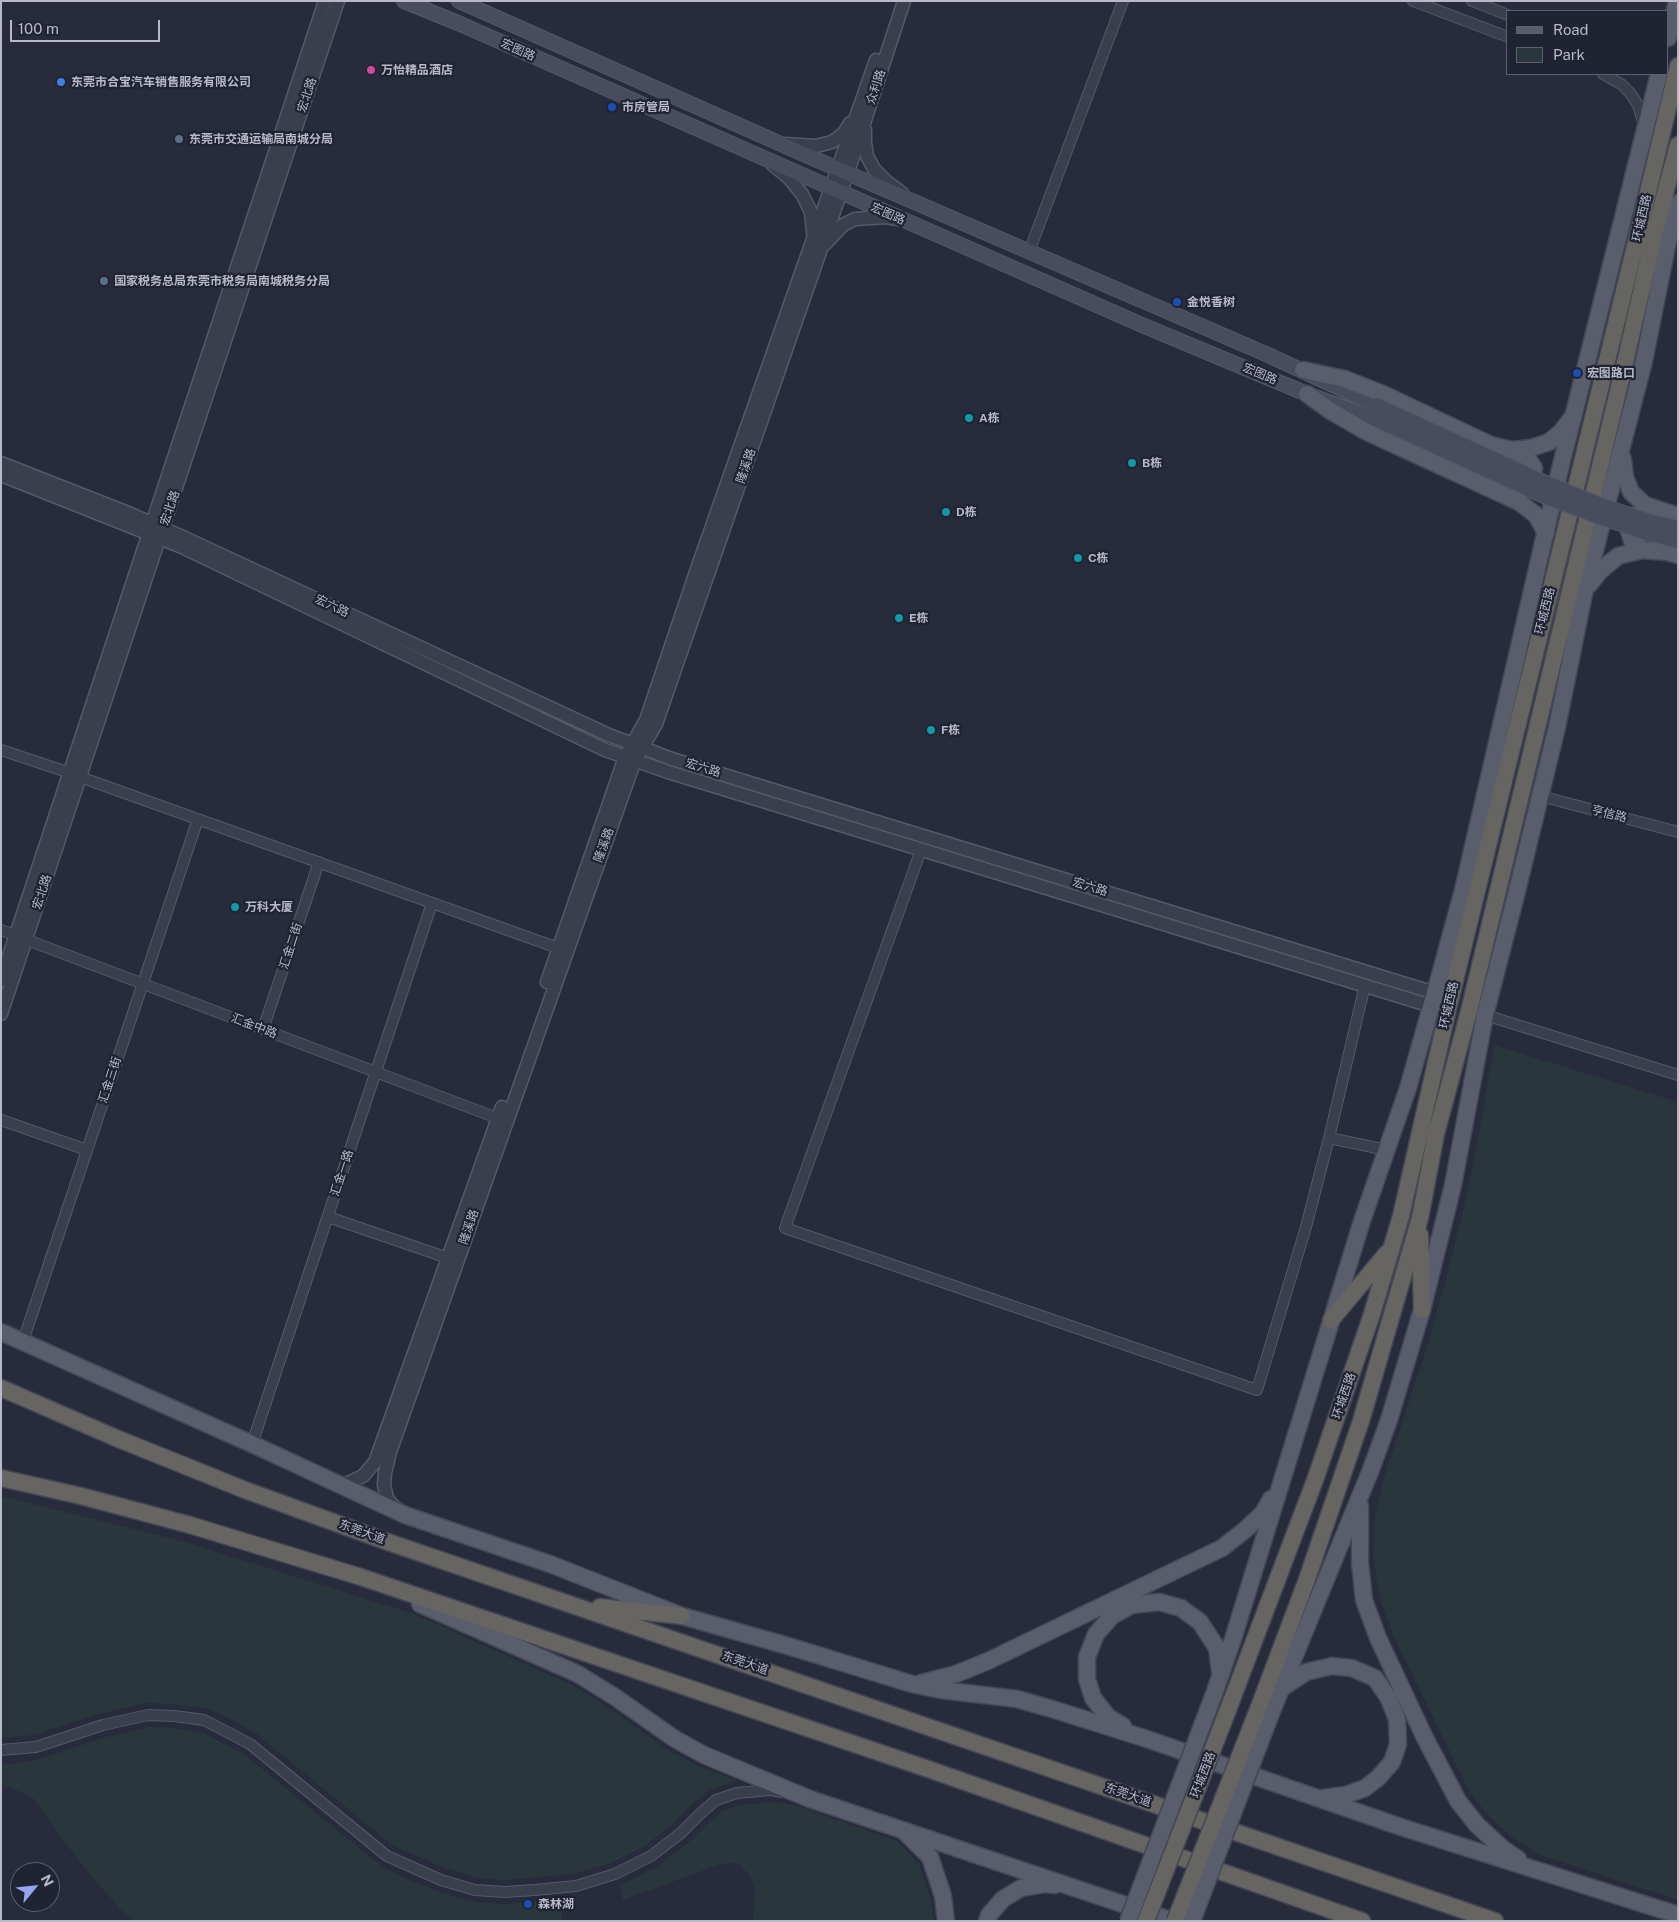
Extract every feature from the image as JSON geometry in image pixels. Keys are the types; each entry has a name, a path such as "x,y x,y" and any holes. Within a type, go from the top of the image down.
{"highway":[{"name":"环城西路","path":"1146,1921 1315,1480 1372,1314 1400,1216 1678,66"},
{"name":"环城西路","path":"1174,1921 1264,1714 1306,1582 1361,1421 1420,1218 1436,1134 1471,1001 1625,363 1654,234 1678,145"},
{"path":"1420,1218 1422,1310"},
{"path":"1332,1320 1391,1247"},
{"name":"东莞大道","path":"1,1388 116,1438 245,1490 388,1542 1495,1921"},
{"path":"1,1478 190,1524 361,1577 931,1770 1362,1921"},
{"path":"568,1603 682,1616"}],"main road":[{"name":"宏图路","path":"404,1 458,23 1142,326 1306,394 1375,419 1544,496 1605,519 1678,541"},
{"name":"宏图路","path":"459,1 842,171 1303,370 1548,484 1600,505 1648,521 1678,528"},
{"path":"1669,31 1677,1"},
{"path":"1128,1921 1234,1639 1280,1484 1302,1421 1332,1320 1408,1088 1462,890 1574,415 1659,75"},
{"path":"1192,1921 1264,1714 1282,1688 1389,1420 1422,1310 1455,1175 1485,1015 1557,726 1585,589 1622,451 1656,304 1669,236 1678,203"},
{"path":"1303,370 1345,379 1383,394 1491,446 1512,450 1526,456 1534,468 1531,482 1522,492 1514,494 1497,491"},
{"path":"1306,394 1328,410 1366,432 1519,502 1536,515 1546,533"},
{"path":"1512,450 1531,448 1549,442 1561,432 1574,415"},
{"path":"1622,451 1625,477 1632,492 1645,505 1671,514"},
{"path":"1643,550 1632,541 1629,531 1633,516 1647,510 1671,514"},
{"path":"1585,589 1600,570 1618,556 1643,550 1678,555"},
{"path":"1,1332 252,1444 405,1515 550,1564 682,1616 912,1684 942,1690 1017,1699 1137,1736 1319,1799 1678,1915"},
{"path":"912,1684 933,1681 956,1674 988,1660 1222,1548 1263,1513 1280,1484"},
{"path":"1360,1495 1360,1563 1364,1600 1378,1638 1424,1736 1458,1801 1477,1825 1502,1848 1532,1869"},
{"path":"361,1577 578,1674 674,1739 704,1755 798,1793 904,1831 1174,1921"},
{"path":"1137,1736 1108,1717 1093,1698 1087,1679 1087,1657 1096,1634 1112,1616 1132,1605 1159,1602 1180,1608 1200,1622 1217,1648 1220,1676"},
{"path":"1282,1688 1306,1672 1332,1666 1352,1668 1375,1678 1388,1697 1397,1719 1398,1744 1392,1762 1378,1778 1365,1788 1346,1795 1319,1799"},
{"path":"904,1831 930,1857 943,1896 946,1921"},
{"path":"987,1921 989,1915 1003,1899 1021,1888 1046,1884 1071,1886"}],"street":[{"name":"宏北路","path":"156,531 325,1"},
{"name":"宏北路","path":"1,1014 21,937 156,531 338,1"},
{"name":"众利路","path":"861,116 896,1"},
{"name":"众利路","path":"842,171 904,1"},
{"path":"1029,252 1122,1"},
{"path":"1414,1 1506,36"},
{"path":"1472,1 1506,14"},
{"path":"1605,75 1621,84 1630,94 1638,106 1643,119 1645,133"},
{"path":"777,142 801,146 816,146 832,142 861,116"},
{"path":"861,116 867,156 874,169 887,182 914,202"},
{"path":"769,162 789,178 802,194 811,212 816,246 843,225 855,219 886,217 902,220"},
{"name":"隆溪路","path":"405,1515 392,1506 384,1485 390,1452 558,948 630,759 637,746 698,566 842,171"},
{"name":"宏六路","path":"1,463 637,746 672,759 1433,999"},
{"name":"宏六路","path":"1,475 156,531 605,750 921,850 1365,985 1433,999"},
{"path":"1,750 198,818 558,948"},
{"name":"隆溪路","path":"341,1486 363,1476 375,1462 448,1258 502,1120 630,759"},
{"name":"亨信路","path":"1540,796 1678,832"},
{"name":"汇金三街","path":"23,1341 198,818"},
{"path":"921,850 785,1228 1257,1390 1306,1227 1365,985"},
{"name":"汇金二街","path":"263,1030 319,862"},
{"name":"汇金一路","path":"252,1444 432,902"},
{"name":"汇金中路","path":"1,930 502,1120"},
{"name":"宏北路","path":"1,980 21,937"},
{"path":"1485,1015 1678,1075"},
{"path":"1,1120 87,1150"},
{"path":"1329,1138 1387,1150"},
{"path":"328,1217 448,1258"},
{"path":"1,1750 36,1747 103,1726 148,1715 204,1720 250,1744 387,1856 441,1880 475,1890 504,1892 576,1886 615,1874 651,1856 681,1833 700,1813 716,1800 737,1793 770,1790 798,1793"}],"green space":[{"path":"1494,1045 1678,1102 1678,1900 1539,1855 1513,1838 1490,1817 1470,1793 1392,1633 1379,1595 1373,1556 1375,1516 1384,1478 1426,1350 1447,1275 1466,1199"},
{"path":"1,1496 185,1542 414,1614 572,1685 608,1707 668,1750 699,1766 737,1781 710,1790 692,1804 673,1824 645,1846 611,1863 573,1874 504,1880 477,1878 445,1868 393,1846 257,1734 229,1718 208,1709 175,1704 147,1703 99,1714 34,1735 1,1738"},
{"path":"149,1727 201,1732 244,1754 381,1866 407,1879 473,1902 504,1904 561,1899 562,1921 135,1921 120,1909 78,1860 33,1798 1,1783 1,1765 34,1761 106,1737"},
{"path":"770,1802 795,1805 897,1841 919,1864 931,1899 934,1921 753,1921 755,1890 750,1876 739,1863 721,1864 623,1900 620,1886 658,1866 689,1842 722,1811 740,1805"}],"place":[{"name":"万怡精品酒店","path":"371,70"},
{"name":"东莞市合宝汽车销售服务有限公司","path":"61,82"},
{"name":"市房管局","path":"612,107"},
{"name":"东莞市交通运输局南城分局","path":"179,139"},
{"name":"国家税务总局东莞市税务局南城税务分局","path":"104,281"},
{"name":"金悦香树","path":"1177,302"},
{"name":"宏图路口","path":"1577,373"},
{"name":"A栋","path":"969,418"},
{"name":"B栋","path":"1132,463"},
{"name":"D栋","path":"946,512"},
{"name":"C栋","path":"1078,558"},
{"name":"E栋","path":"899,618"},
{"name":"F栋","path":"931,730"},
{"name":"万科大厦","path":"235,907"},
{"name":"森林湖","path":"528,1904"}]}
